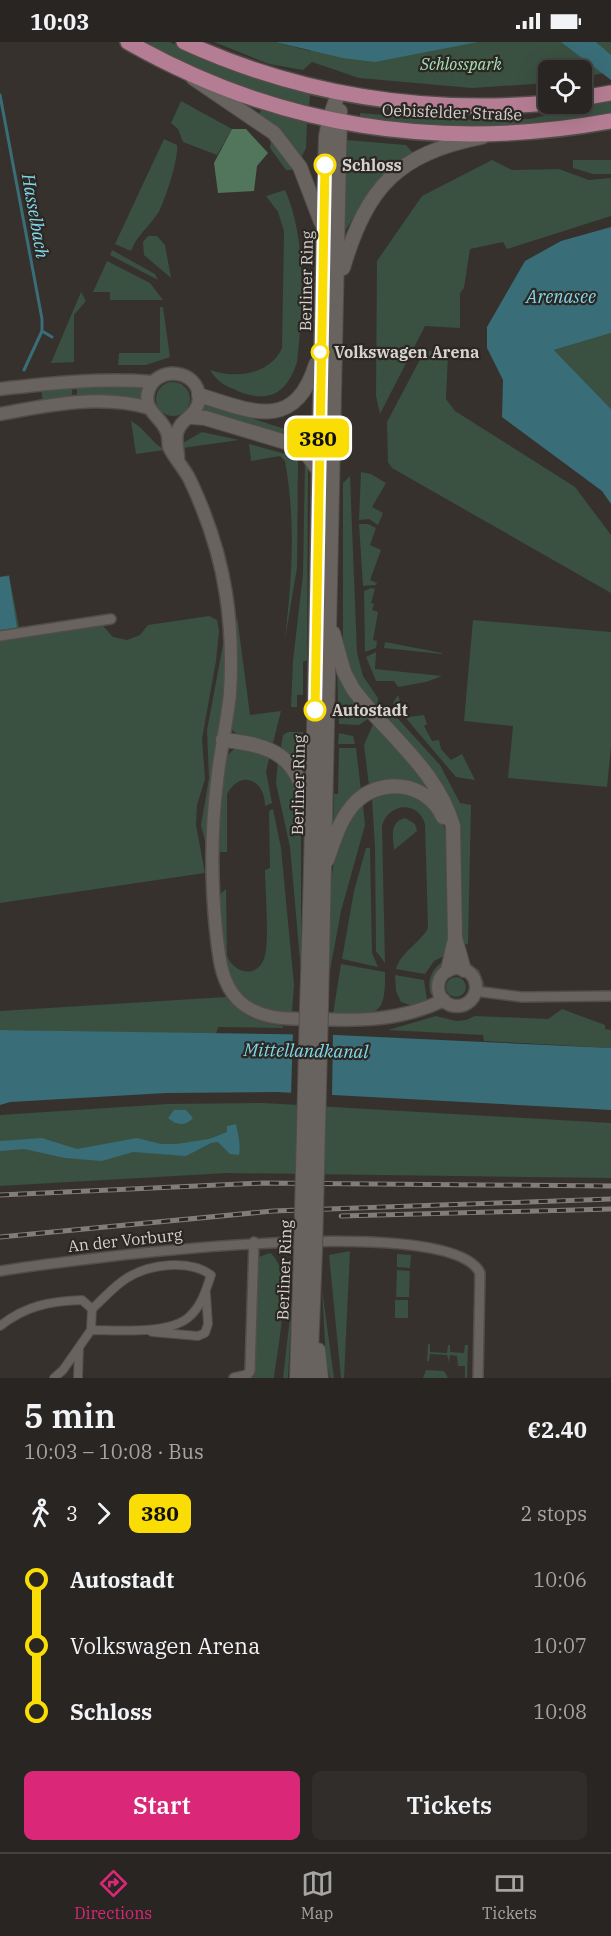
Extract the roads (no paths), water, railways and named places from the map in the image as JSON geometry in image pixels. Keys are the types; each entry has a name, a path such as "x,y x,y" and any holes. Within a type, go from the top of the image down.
{"main road":[{"name":"Oebisfelder Straße","path":"128,42 182,69 265,104 335,121 423,132 499,134 611,121"},
{"name":"Oebisfelder Straße","path":"184,42 227,62 269,76 338,94 427,105 538,104"},
{"path":"182,69 212,93 245,110 274,133 300,167 323,228"},
{"path":"592,96 610,93"},
{"path":"335,121 338,94"},
{"name":"Berliner Ring","path":"297,1378 308,1251 314,1007 313,835 323,228 335,121"},
{"name":"Berliner Ring","path":"314,1007 322,874 337,288 335,121"},
{"path":"337,288 354,232 378,190 420,157 449,145 499,134"},
{"path":"199,395 254,412 281,410 298,401 305,392 320,350"},
{"path":"187,420 206,418 302,447 318,470"},
{"path":"329,620 344,672 375,717 413,756 437,789 453,826 455,938 448,970"},
{"path":"223,740 266,746 285,759 300,780 313,835"},
{"path":"322,874 345,815 366,794 401,786 422,792 441,812 448,827 454,853"},
{"path":"455,938 464,970"},
{"name":"Berliner Ring","path":"308,1251 314,1303 310,1378"},
{"path":"314,1303 321,1378"}],"street":[{"path":"178,458 177,431 198,407 199,395 192,381 183,375 172,373 161,376 153,382 147,399 149,408 167,432 170,449 178,458 207,522 226,593 231,640 230,692 212,833 214,901 220,965 230,988 238,1000 255,1012 274,1018 336,1020 392,1018 414,1013 444,1000"},
{"path":"0,389 74,380 113,379 153,382"},
{"path":"0,414 81,402 131,403 149,408"},
{"path":"160,421 171,424 187,420"},
{"path":"0,636 111,619"},
{"path":"448,970 464,970 473,978 475,991 470,1000 463,1004 453,1005 444,1000 438,984 448,970"},
{"path":"475,991 522,997 611,996"},
{"path":"234,1378 247,1375 250,1371 254,1242"},
{"name":"An der Vorburg","path":"0,1271 254,1242 356,1242 410,1246 436,1251 468,1260 478,1267 481,1292 478,1378"},
{"path":"54,1378 63,1370 91,1330 92,1309 127,1278 148,1269 167,1266 188,1266 211,1275 192,1319 141,1330"},
{"path":"91,1330 141,1330 198,1336 205,1333 208,1323 206,1290"},
{"path":"0,1326 32,1306 59,1301 82,1300 92,1309"},
{"path":"78,1378 80,1347"}],"water":[{"path":"275,42 478,42 375,62 343,58"},
{"path":"561,42 596,42 611,55 611,80 592,66 592,60 585,60"},
{"name":"Arenasee","path":"611,227 611,333 554,350 611,409 611,504 602,491 502,417 503,380 487,348 487,327 525,261 561,241"},
{"path":"9,576 17,628 0,630 0,577"},
{"name":"Mittellandkanal","path":"0,1030 336,1035 611,1048 611,1110 277,1092 166,1093 10,1102 0,1105"},
{"path":"174,1110 186,1110 193,1118 184,1124 174,1122 168,1118"},
{"path":"236,1124 239,1155 230,1154 218,1142 211,1143 186,1156 133,1152 102,1161 65,1158 24,1149 0,1151 0,1141 42,1138 77,1149 137,1138 161,1144 176,1144 209,1139 227,1132 227,1126"}],"waterway":[{"name":"Hasselbach","path":"0,95 42,319 42,331 52,337"},
{"path":"24,370 42,331"}],"railway":[{"path":"0,1195 263,1183 611,1186"},
{"path":"0,1237 273,1211 611,1199"},
{"path":"341,1216 611,1209"}],"place":[{"name":"Schloss","path":"325,165"},
{"name":"Volkswagen Arena","path":"320,352"},
{"name":"Autostadt","path":"315,710"}],"park label":[{"name":"Schlosspark","path":"461,64"}]}
